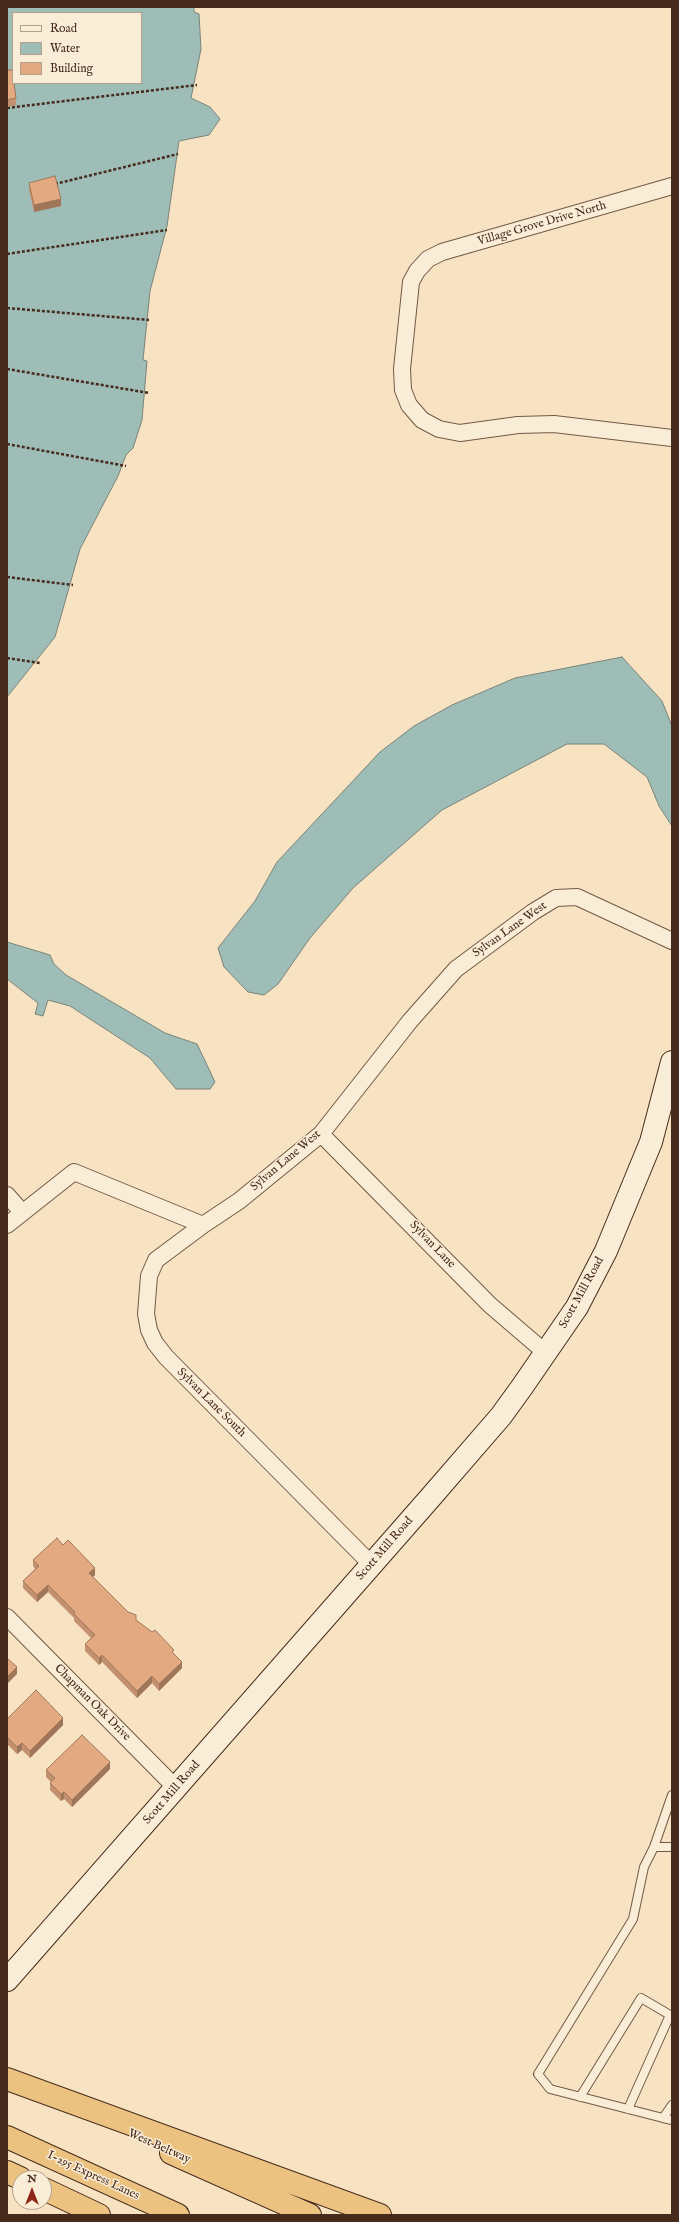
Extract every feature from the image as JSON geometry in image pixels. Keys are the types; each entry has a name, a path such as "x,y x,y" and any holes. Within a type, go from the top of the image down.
{"highway":[{"name":"West Beltway","path":"7,2079 310,2215"},
{"path":"7,2079 380,2215"},
{"name":"I-295 Express Lanes","path":"7,2137 178,2215"},
{"path":"52,2193 99,2215"}],"street":[{"name":"Village Grove Drive North","path":"672,186 442,252 428,260 417,270 411,282 402,369 403,390 409,405 422,420 439,429 460,434 518,425 554,424 672,438"},
{"name":"Sylvan Lane West","path":"203,1224 239,1201 321,1134 410,1021 456,969 533,912 556,898 577,897 672,941"},
{"name":"Scott Mill Road","path":"7,1980 372,1565 500,1416 546,1353 577,1306 606,1251 628,1201 651,1142 672,1062"},
{"name":"Sylvan Lane","path":"321,1134 490,1305 546,1353"},
{"path":"7,1225 74,1172 203,1224"},
{"path":"7,1195 22,1212"},
{"name":"Sylvan Lane South","path":"203,1224 156,1260 149,1276 146,1314 149,1330 155,1343 166,1357 372,1565"},
{"name":"Chapman Oak Drive","path":"7,1617 176,1788"}],"lane":[{"path":"672,1795 654,1847 644,1867 633,1919 538,2074 550,2089 672,2120"},
{"path":"654,1847 672,1847"},
{"path":"580,2097 641,1998 670,2015 628,2109"},
{"path":"663,2118 672,2105"}],"path":[{"path":"7,108 197,85"},
{"path":"55,184 178,154"},
{"path":"7,254 167,230"},
{"path":"7,308 149,320"},
{"path":"7,369 149,393"},
{"path":"7,444 126,466"},
{"path":"7,577 73,585"},
{"path":"7,658 40,663"}],"water":[{"path":"7,7 194,7 194,12 199,14 201,49 191,98 210,107 220,119 209,135 179,141 167,226 150,291 143,360 147,361 142,420 133,448 126,455 118,476 80,549 55,637 7,697"},
{"path":"622,657 662,701 672,726 672,826 659,806 647,777 604,744 567,744 442,810 353,888 310,938 278,984 264,995 248,992 224,967 218,948 255,901 277,862 380,752 414,726 452,705 515,678"},
{"path":"7,942 50,955 54,964 66,975 165,1033 197,1044 215,1082 210,1089 176,1089 150,1058 70,1006 48,1000 43,1016 35,1014 38,1003 7,979"}],"building":[{"path":"7,70 12,70 12,84 14,84 16,98 7,100"},
{"path":"55,176 61,199 34,205 29,183"},
{"path":"57,1538 63,1545 68,1540 95,1568 89,1573 128,1612 136,1615 136,1620 152,1632 155,1630 174,1650 172,1652 182,1662 159,1684 152,1676 137,1691 102,1655 99,1658 85,1644 95,1635 48,1585 37,1595 23,1581 39,1566 33,1560"},
{"path":"7,1658 17,1667 7,1677"},
{"path":"36,1690 63,1718 30,1751 22,1743 17,1747 7,1737 7,1719"},
{"path":"82,1735 110,1762 72,1800 64,1792 61,1794 50,1783 55,1778 46,1770"}]}
